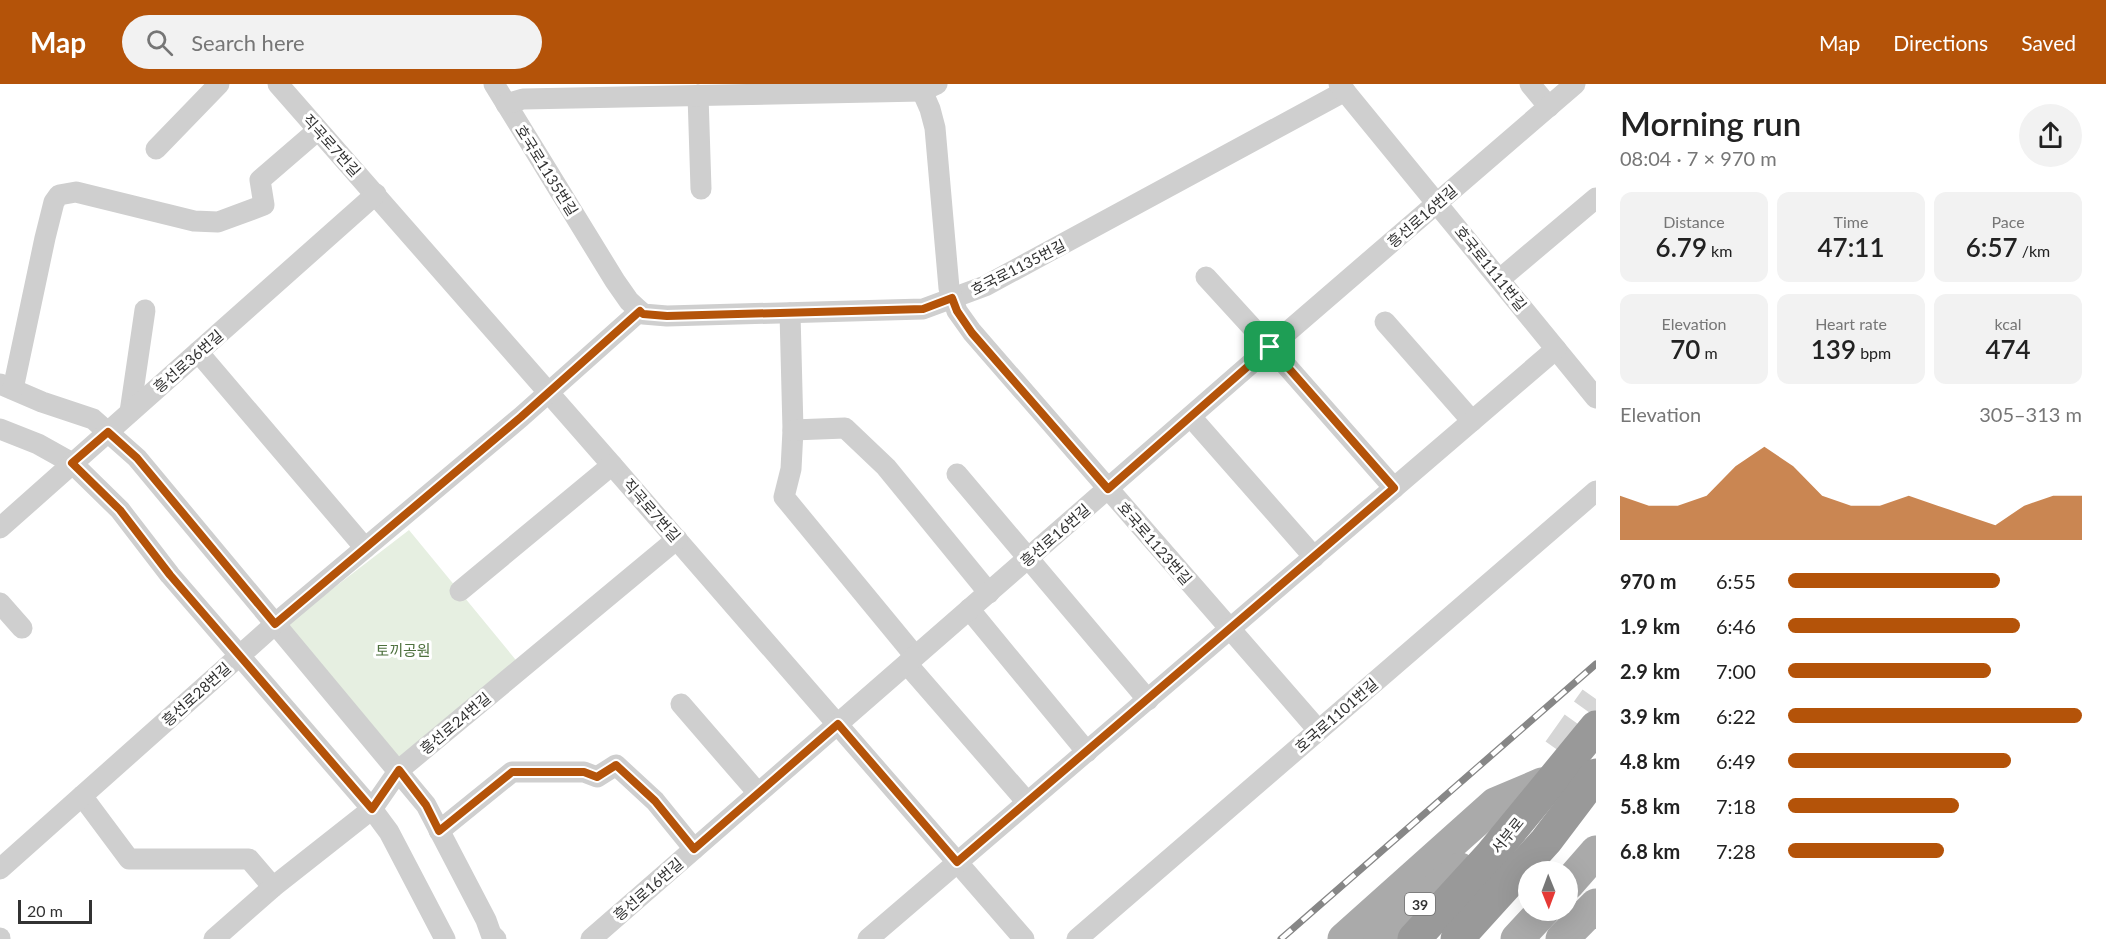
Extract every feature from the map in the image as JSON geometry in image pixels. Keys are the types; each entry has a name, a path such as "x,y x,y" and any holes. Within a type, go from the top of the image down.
{"highway":[{"name":"서부로","path":"1414,939 1490,856 1596,727"},
{"path":"1457,939 1546,841 1596,775"}],"main road":[{"path":"1344,939 1495,804 1542,784 1596,775"},
{"path":"1578,873 1596,852"},
{"name":"39","path":"1380,939 1460,869"},
{"path":"1562,939 1596,905"},
{"path":"1517,939 1534,921"}],"street":[{"path":"156,149 219,84"},
{"name":"직곡로7번길","path":"278,84 1024,939"},
{"name":"호국로1135번길","path":"494,84 629,302 643,314 667,316 923,309 985,286 1342,87"},
{"path":"1530,84 1549,107"},
{"name":"흥선로16번길","path":"591,939 1575,84"},
{"path":"506,104 523,99 926,86"},
{"name":"호국로1123번길","path":"926,86 935,128 949,288 957,311 972,333 1318,730"},
{"name":"호국로1111번길","path":"1342,87 1596,398"},
{"path":"698,95 701,189"},
{"path":"318,130 260,180 264,205 218,222 194,221 76,192 59,195 54,202 7,386 42,402 93,419 137,458 426,805 486,920 491,934 496,939"},
{"name":"흥선로36번길","path":"0,528 376,194"},
{"path":"1500,279 1596,198"},
{"path":"1206,277 1394,488"},
{"path":"130,412 145,310"},
{"name":"흥선로28번길","path":"0,869 275,624 549,393 640,311"},
{"path":"790,313 793,430 791,469 784,497 911,660 1027,802"},
{"path":"1385,322 1472,421"},
{"path":"868,939 1556,349"},
{"path":"198,352 365,548"},
{"path":"1191,417 1314,557"},
{"path":"793,430 845,428 886,467 989,593"},
{"path":"0,429 38,444 72,463 120,510 170,575 372,809 389,832 446,939"},
{"path":"460,591 612,465"},
{"path":"957,474 1148,700"},
{"name":"호국로1101번길","path":"1077,939 1596,491"},
{"name":"흥선로24번길","path":"214,939 273,887 372,809 399,770 677,539"},
{"path":"0,603 22,628"},
{"path":"969,609 1087,752"},
{"path":"681,704 758,793"},
{"path":"439,831 512,772 584,772 597,777 616,765 655,801 694,849"},
{"path":"82,796 129,859 249,859 273,887"}],"green space":[{"name":"토끼공원","path":"409,530 520,665 393,763 279,630"}],"tunnel":[{"path":"1559,751 1596,699"}],"railway":[{"path":"1281,939 1596,664"}],"route":[{"path":"952,298 957,311 972,333 1108,489 1270,347 1394,488 957,862 838,724 694,849 655,801 616,765 597,777 584,772 512,772 439,831 426,805 399,770 372,809 170,575 120,510 72,463 108,432 137,458 275,624 521,417 640,311 643,314 667,316 923,309 952,298"}]}
